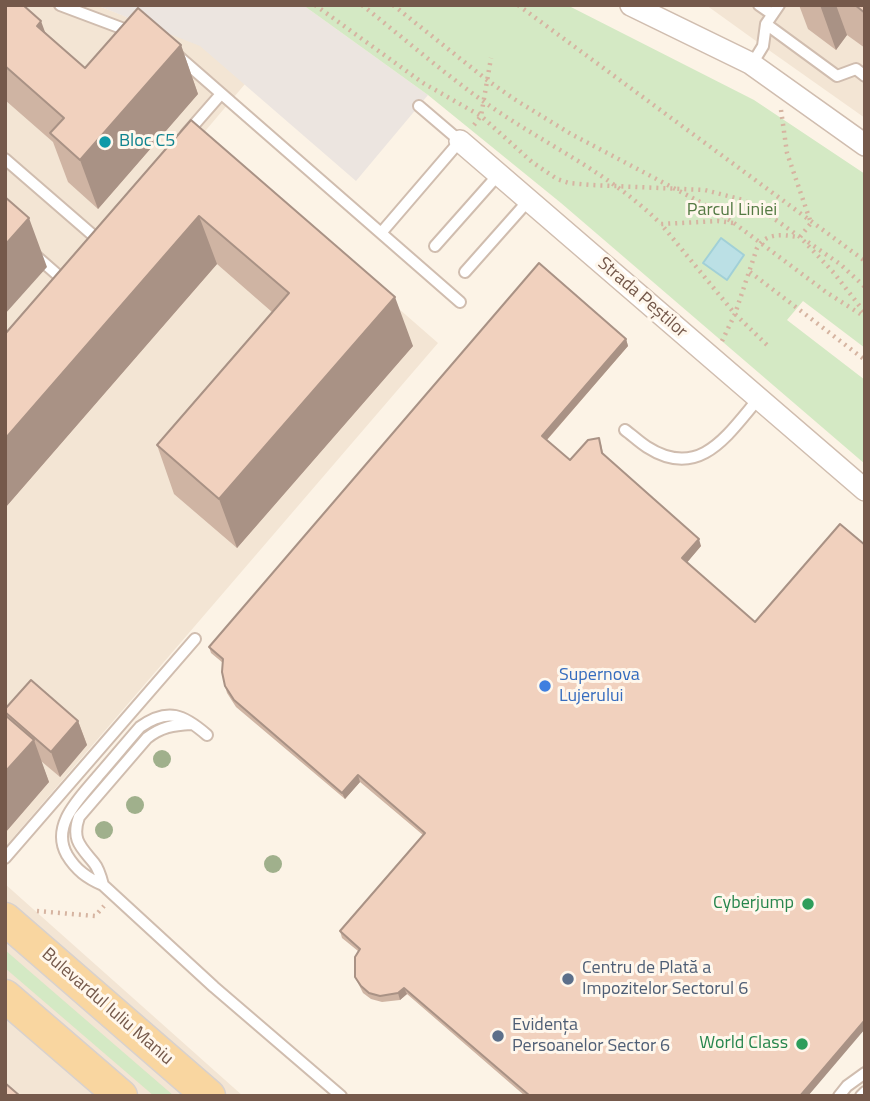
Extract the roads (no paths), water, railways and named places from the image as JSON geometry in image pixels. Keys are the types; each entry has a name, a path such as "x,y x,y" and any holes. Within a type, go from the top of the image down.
{"main road":[{"name":"Bulevardul Iuliu Maniu","path":"5,919 209,1096"},
{"path":"5,996 121,1096"}],"street":[{"path":"631,5 752,64 865,145"},
{"name":"Strada Peștilor","path":"460,141 865,490"}],"lane":[{"path":"60,5 138,34"},
{"path":"760,5 837,76 856,69 865,76"},
{"path":"752,64 763,46 772,15"},
{"path":"164,44 460,302"},
{"path":"176,145 221,94"},
{"name":"Strada Peștilor","path":"419,106 460,141"},
{"path":"381,233 460,141"},
{"path":"5,159 91,242 104,227"},
{"path":"435,246 498,175"},
{"path":"465,272 528,201"},
{"path":"24,245 63,273 51,288"},
{"path":"625,430 648,448 664,455 684,459 698,456 712,449 724,438 759,398"},
{"path":"5,858 195,639"},
{"path":"207,735 178,716 162,716 140,727 68,814 61,835 63,847 72,864 86,877 103,885 214,987 341,1096"},
{"path":"103,885 96,866 82,850 76,837 75,827 79,817 147,737 164,727 194,724"},
{"path":"839,1096 847,1086 865,1073"},
{"path":"860,1096 865,1093"}],"water":[{"path":"721,238 744,255 727,280 703,263"}],"place":[{"name":"Bloc C5","path":"105,142"},
{"name":"Supernova Lujerului","path":"545,686"},
{"name":"Cyberjump","path":"808,904"},
{"name":"Centru de Plată a Impozitelor Sectorul 6","path":"568,979"},
{"name":"Evidența Persoanelor Sector 6","path":"498,1036"},
{"name":"World Class","path":"802,1044"}],"park label":[{"name":"Parcul Liniei","path":"732,211"}]}
